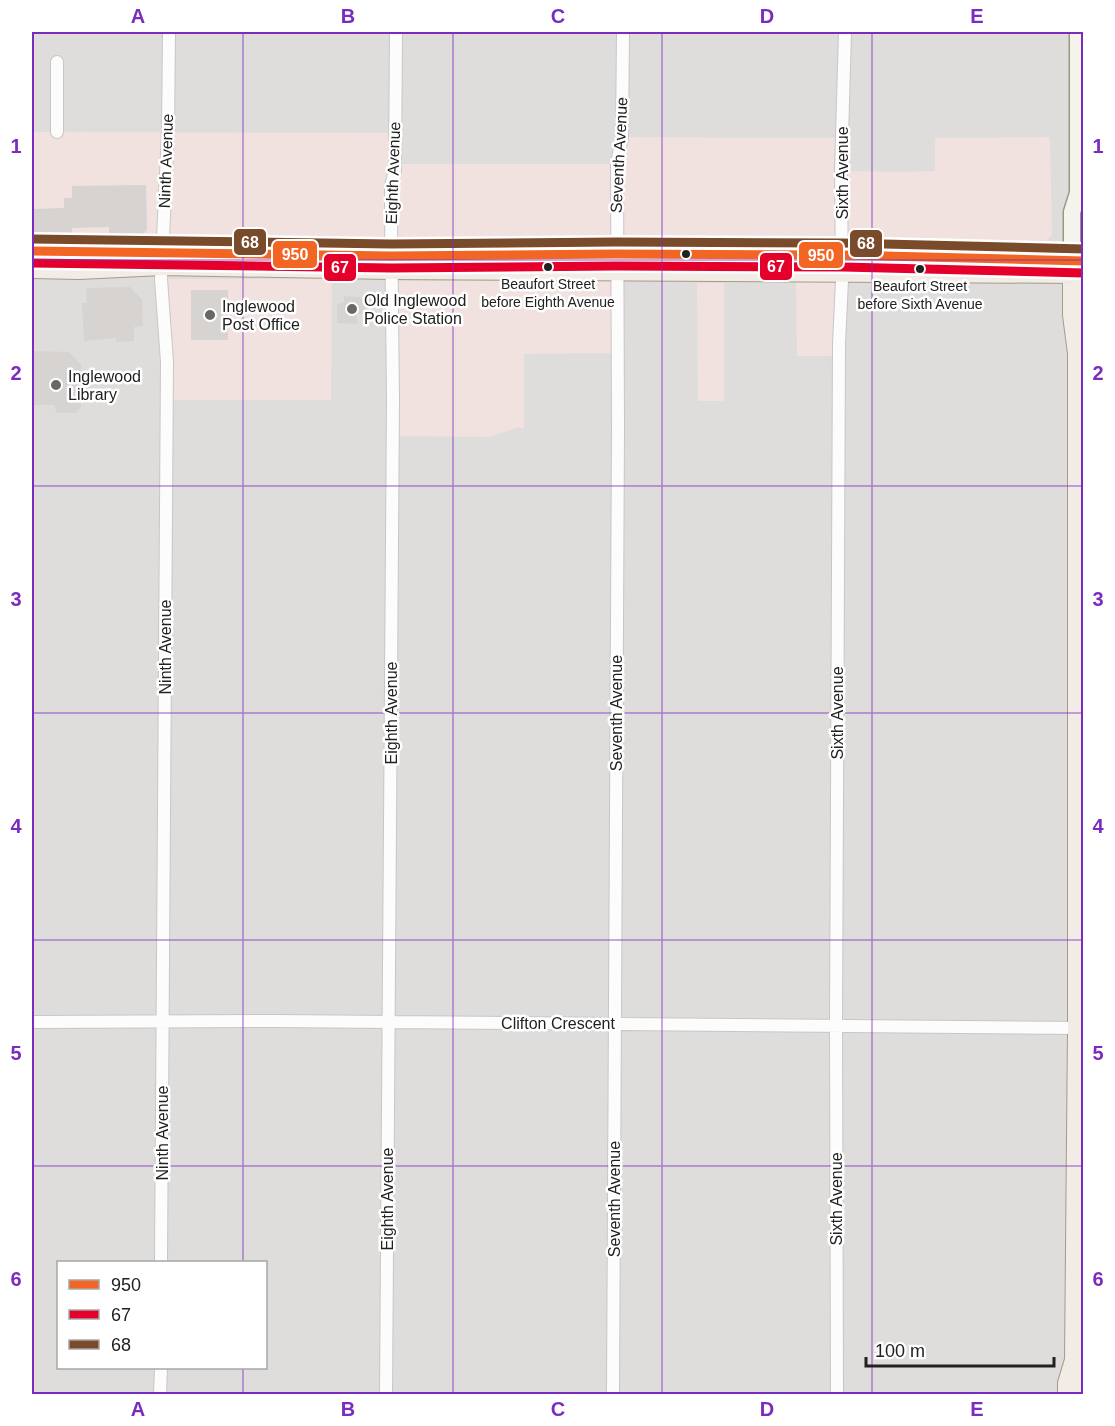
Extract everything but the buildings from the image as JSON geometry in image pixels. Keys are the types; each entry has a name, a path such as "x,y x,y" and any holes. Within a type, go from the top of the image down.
{"main road":[{"path":"1067,1395 1067,1383 1074,1359 1080,1028 1077,353 1072,315 1078,267 1072,212 1081,201 1078,32"},
{"path":"32,251 162,259 391,263 617,262 1078,267"},
{"path":"32,269 79,270 162,259"},
{"path":"1077,353 1083,320"},
{"path":"1074,1359 1082,1383 1082,1395"}],"street":[{"name":"Ninth Avenue","path":"161,1261 167,362 162,259 168,132 169,32"},
{"name":"Eighth Avenue","path":"386,1395 393,409 391,263 392,186 395,170 396,32"},
{"name":"Seventh Avenue","path":"613,1395 618,419 617,164 622,137 623,32"},
{"name":"Sixth Avenue","path":"837,1395 838,344 842,264 841,171 845,32"},
{"path":"57,62 57,132"},
{"name":"Clifton Crescent","path":"32,1022 615,1023 1080,1028"},
{"path":"160,1395 161,1369"}],"shaded area":[{"path":"32,32 1083,32 1083,1394 32,1394"},
{"path":"32,132 395,133 395,164 617,164 622,137 842,138 841,171 898,172 935,171 935,138 1050,137 1052,235 1041,246 983,247 391,244 163,239 32,240"},
{"path":"161,279 332,279 331,400 167,400"},
{"path":"842,280 839,356 797,356 796,282"},
{"path":"391,281 617,281 618,353 524,354 524,428 516,428 490,437 393,436"},
{"path":"697,283 724,283 724,401 698,401"}],"transit line":[{"name":"68","path":"32,239 391,244 843,243 1084,249"},
{"name":"950","path":"32,251 391,256 843,255 1084,261"},
{"name":"67","path":"32,263 391,268 843,267 1084,273"}],"place":[{"name":"Beaufort Street before Eighth Avenue","path":"548,267"},
{"name":"Beaufort Street before Sixth Avenue","path":"920,269"},
{"name":"Old Inglewood Police Station","path":"352,309"},
{"name":"Inglewood Post Office","path":"210,315"},
{"name":"Inglewood Library","path":"56,385"}]}
